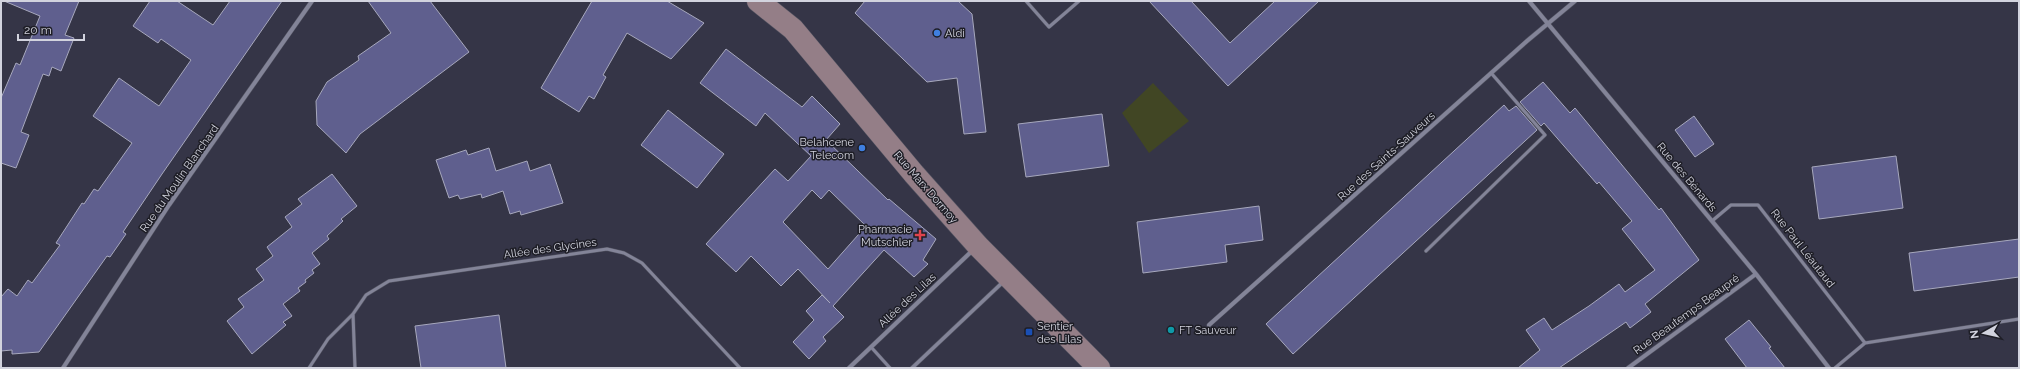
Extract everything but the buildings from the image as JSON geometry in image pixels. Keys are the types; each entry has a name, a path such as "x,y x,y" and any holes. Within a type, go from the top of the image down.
{"main road":[{"name":"Rue Marx Dormoy","path":"758,1 793,29 914,174 978,246 1099,368"}],"street":[{"name":"Rue du Moulin Blanchard","path":"63,368 169,205 312,1"},
{"name":"Rue des Bénards","path":"1529,1 1756,274 1828,368"},
{"name":"Rue des Saints-Sauveurs","path":"1209,325 1575,1"},
{"name":"Allée des Lilas","path":"849,368 978,246"},
{"name":"Rue Beautemps Beaupré","path":"1628,368 1756,274"},
{"path":"912,368 1008,277"}],"lane":[{"path":"1026,1 1049,27 1079,1"},
{"path":"1426,251 1545,135 1492,74"},
{"name":"Rue Paul Léautaud","path":"1712,221 1731,205 1758,205 1865,343"},
{"name":"Allée des Glycines","path":"309,368 328,338 353,314 366,295 389,281 606,249 624,253 642,263 740,368"},
{"path":"353,314 355,368"},
{"path":"1835,368 1865,343 2019,319"},
{"path":"871,347 890,368"}],"green space":[{"path":"1153,83 1189,121 1149,153 1122,113"}],"place":[{"name":"Aldi","path":"937,33"},
{"name":"Belahcene Telecom","path":"862,148"},
{"name":"Pharmacie Mutschler","path":"920,235"},
{"name":"FT Sauveur","path":"1171,330"},
{"name":"Sentier des Lilas","path":"1029,332"}]}
